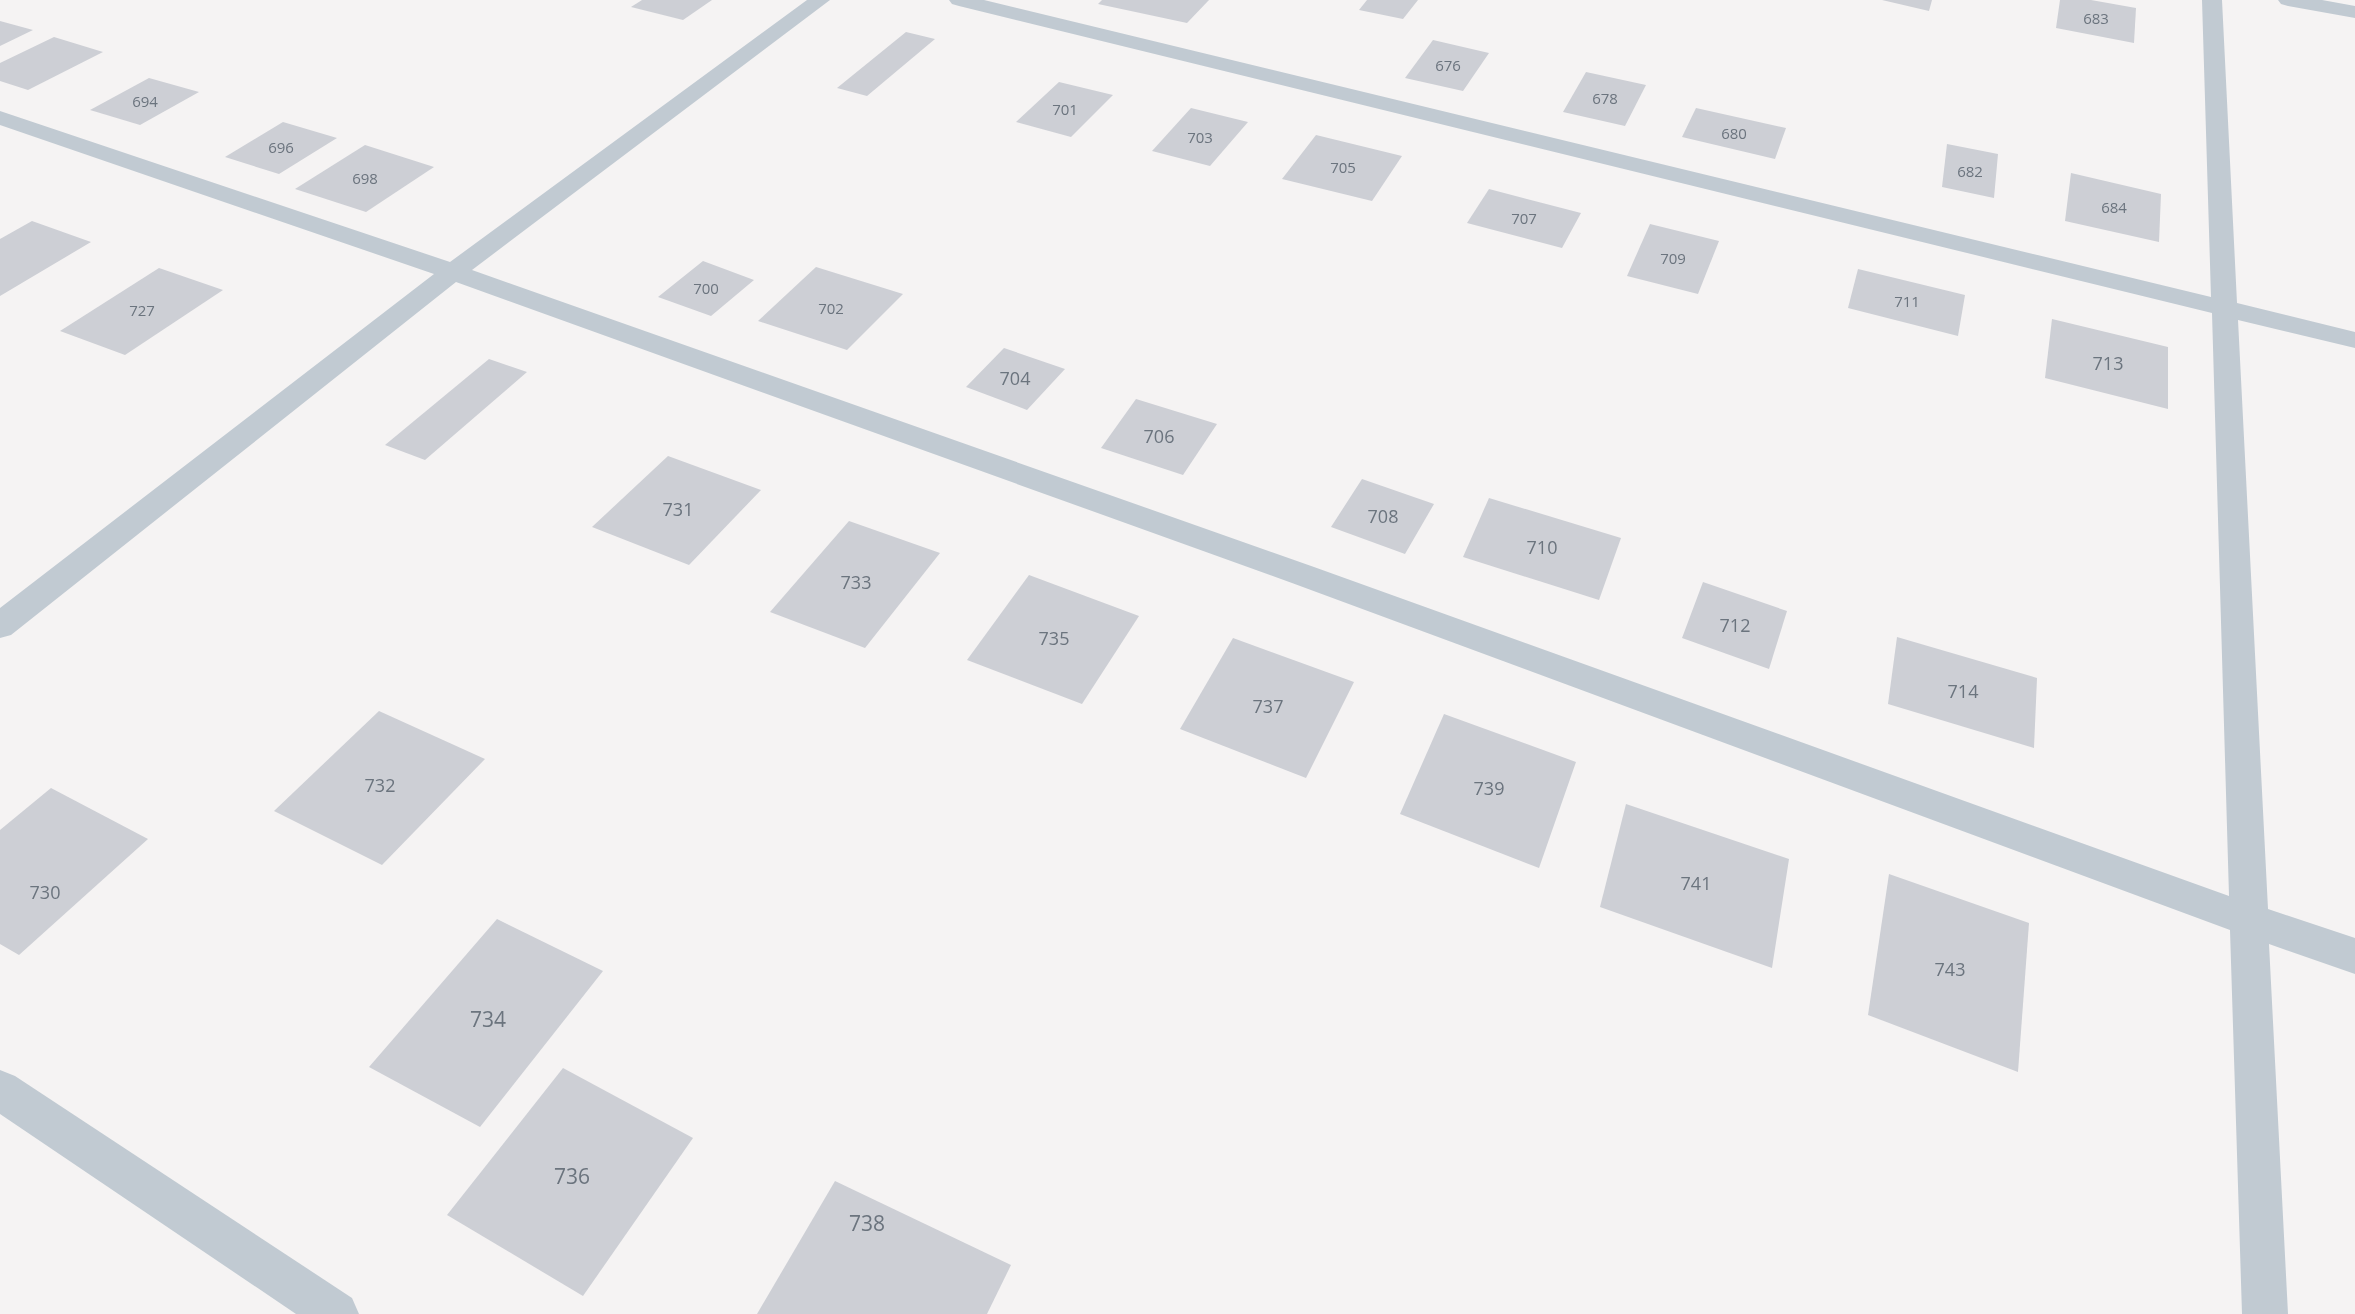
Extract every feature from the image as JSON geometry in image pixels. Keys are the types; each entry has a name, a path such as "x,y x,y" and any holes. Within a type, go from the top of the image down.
{"street":[{"path":"0,626 453,272 820,0"},
{"path":"958,0 2355,340"},
{"path":"2212,0 2265,1314"},
{"path":"2288,0 2355,12"},
{"path":"0,118 453,272 1314,579 2249,920 2355,956"},
{"path":"0,1090 336,1314"}],"building":[{"path":"642,0 712,0 683,20 631,7"},
{"path":"1102,0 1209,0 1187,23 1098,4"},
{"path":"1367,0 1418,0 1403,19 1359,10"},
{"path":"1882,0 1932,0 1929,11"},
{"path":"2060,0 2091,0 2136,8 2134,43 2056,28"},
{"path":"0,21 33,30 0,46"},
{"path":"906,32 935,39 867,96 837,88"},
{"path":"54,37 103,52 28,90 0,81 0,63"},
{"path":"1433,40 1489,53 1463,91 1405,78"},
{"path":"1586,72 1646,85 1625,126 1563,112"},
{"path":"149,78 199,92 140,125 90,110"},
{"path":"1059,82 1113,95 1071,137 1016,122"},
{"path":"1191,108 1248,122 1210,166 1152,151"},
{"path":"1696,108 1786,128 1775,159 1682,137"},
{"path":"283,122 337,138 279,174 225,157"},
{"path":"1316,135 1402,156 1372,201 1282,179"},
{"path":"1947,144 1998,154 1994,198 1942,187"},
{"path":"365,145 434,167 366,212 295,189"},
{"path":"2071,173 2161,194 2159,242 2065,221"},
{"path":"1489,189 1581,213 1562,248 1467,223"},
{"path":"32,221 91,242 0,296 0,239"},
{"path":"1650,224 1719,241 1698,294 1627,276"},
{"path":"703,261 754,280 711,316 658,297"},
{"path":"816,267 903,294 847,350 758,321"},
{"path":"159,268 223,290 125,355 60,331"},
{"path":"1858,269 1965,295 1958,336 1848,308"},
{"path":"2052,319 2168,347 2168,409 2045,378"},
{"path":"1004,348 1065,369 1027,410 966,387"},
{"path":"489,359 527,372 425,460 385,445"},
{"path":"1136,399 1217,424 1183,475 1101,448"},
{"path":"668,456 761,490 689,565 592,527"},
{"path":"1362,479 1434,504 1405,554 1331,527"},
{"path":"1489,498 1621,538 1599,600 1463,557"},
{"path":"849,521 940,553 865,648 770,612"},
{"path":"1029,575 1139,616 1082,704 967,660"},
{"path":"1703,582 1787,611 1769,669 1682,638"},
{"path":"1897,637 2037,678 2034,748 1888,704"},
{"path":"1233,638 1354,682 1306,778 1180,729"},
{"path":"379,711 485,759 382,865 274,811"},
{"path":"1444,714 1576,762 1539,868 1400,814"},
{"path":"51,788 148,839 19,955 0,944 0,830"},
{"path":"1626,804 1789,859 1772,968 1600,907"},
{"path":"1889,874 2029,923 2018,1072 1868,1015"},
{"path":"497,919 603,971 480,1127 369,1067"},
{"path":"563,1068 693,1138 583,1296 447,1215"},
{"path":"835,1181 1011,1265 987,1314 757,1314"}]}
